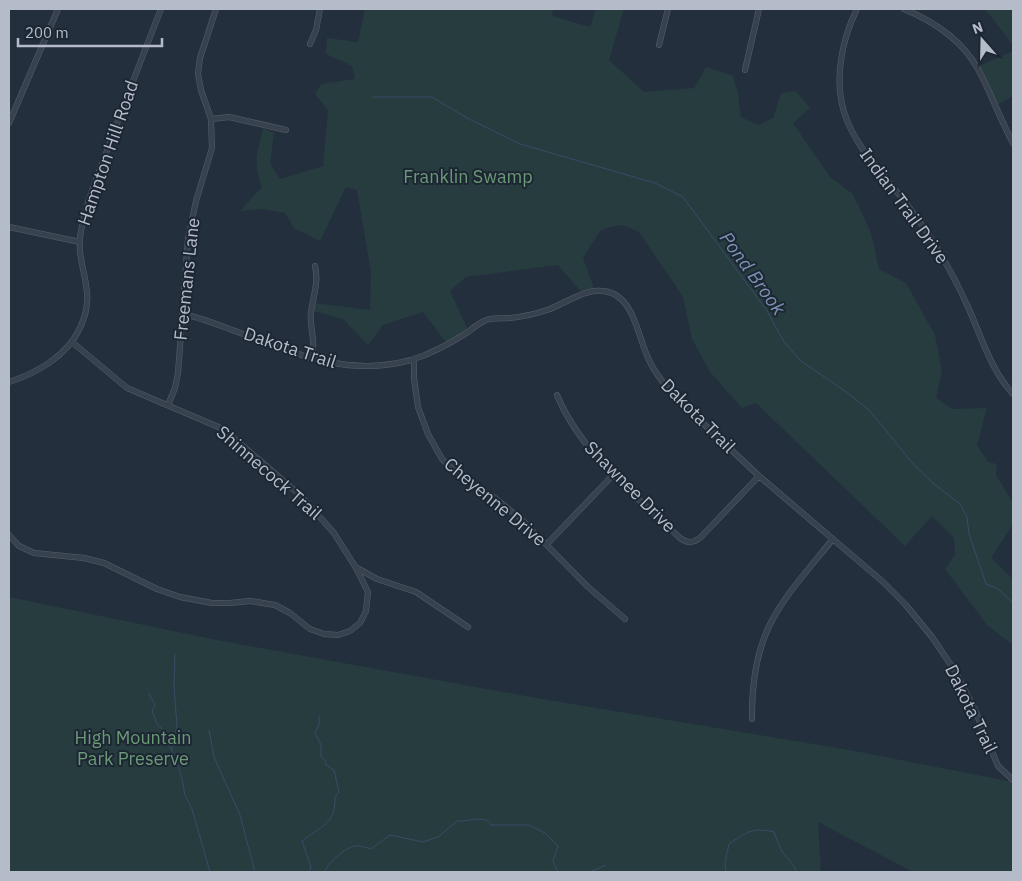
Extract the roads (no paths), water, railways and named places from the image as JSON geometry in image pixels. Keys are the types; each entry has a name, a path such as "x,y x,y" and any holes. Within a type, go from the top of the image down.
{"street":[{"path":"9,122 58,9"},
{"name":"Hampton Hill Road","path":"9,382 26,376 56,358 72,342 84,321 88,301 87,282 81,257 81,232 94,188 160,9"},
{"name":"Freemans Lane","path":"168,405 175,388 178,373 190,229 196,201 212,148 211,119 201,90 198,74 200,58 216,9"},
{"path":"310,44 316,30 320,9"},
{"path":"659,45 668,9"},
{"path":"746,70 759,9"},
{"name":"Indian Trail Drive","path":"857,9 848,30 840,69 841,100 848,123 871,163 908,206 937,248 968,307 993,366 1013,394"},
{"path":"904,9 937,25 972,60 983,78 1013,143"},
{"path":"211,119 229,117 286,130"},
{"path":"9,228 80,242"},
{"path":"311,359 314,345 311,313 317,275 315,266"},
{"name":"Dakota Trail","path":"182,314 201,318 311,359 331,364 359,367 385,365 414,359 454,340 484,321 535,314 587,292 600,290 619,297 628,306 645,353 664,385 759,476 886,585 905,604 932,637 966,691 998,766 1013,780"},
{"name":"Shinnecock Trail","path":"9,535 20,546 34,553 84,558 104,563 157,589 180,597 212,603 266,602 283,608 310,629 332,635 345,633 360,623 368,605 368,592 356,568 334,533 313,508 236,440 214,424 127,388 72,342"},
{"name":"Cheyenne Drive","path":"414,359 414,378 418,407 428,434 442,459 462,478 509,509 547,544 580,579 625,619"},
{"name":"Shawnee Drive","path":"557,395 574,428 592,452 680,538 688,542 701,537 759,476"},
{"path":"547,544 614,474"},
{"path":"752,719 754,677 758,656 766,632 785,597 833,538"},
{"path":"356,568 377,579 416,592 468,627"}],"waterway":[{"name":"Pond Brook","path":"373,97 432,97 467,118 520,144 655,183 683,197 767,311 784,342 801,361 845,391 870,411 914,465 960,504 967,517 969,534 986,584 998,589 1013,603"},
{"path":"172,749 177,727 174,686 175,655"},
{"path":"149,694 155,705 152,711 157,724 165,732 176,759 185,795 192,809 210,872"},
{"path":"309,872 311,867 302,841 321,828 330,819 335,806 335,797 339,792 334,770 326,765 325,760 321,757 321,745 315,733 319,725 319,716"},
{"path":"209,730 214,757 240,815 255,872"},
{"path":"325,872 333,861 351,847 359,846 371,849 390,835 423,842 438,837 457,821 481,819 489,822 491,825 529,825 545,833 558,846 553,861 558,872"},
{"path":"726,872 725,863 729,844 755,830 774,832 782,851 797,872"},
{"path":"590,872 606,865"}],"park label":[{"name":"Franklin Swamp","path":"468,177"},
{"name":"High Mountain Park Preserve","path":"133,748"}]}
